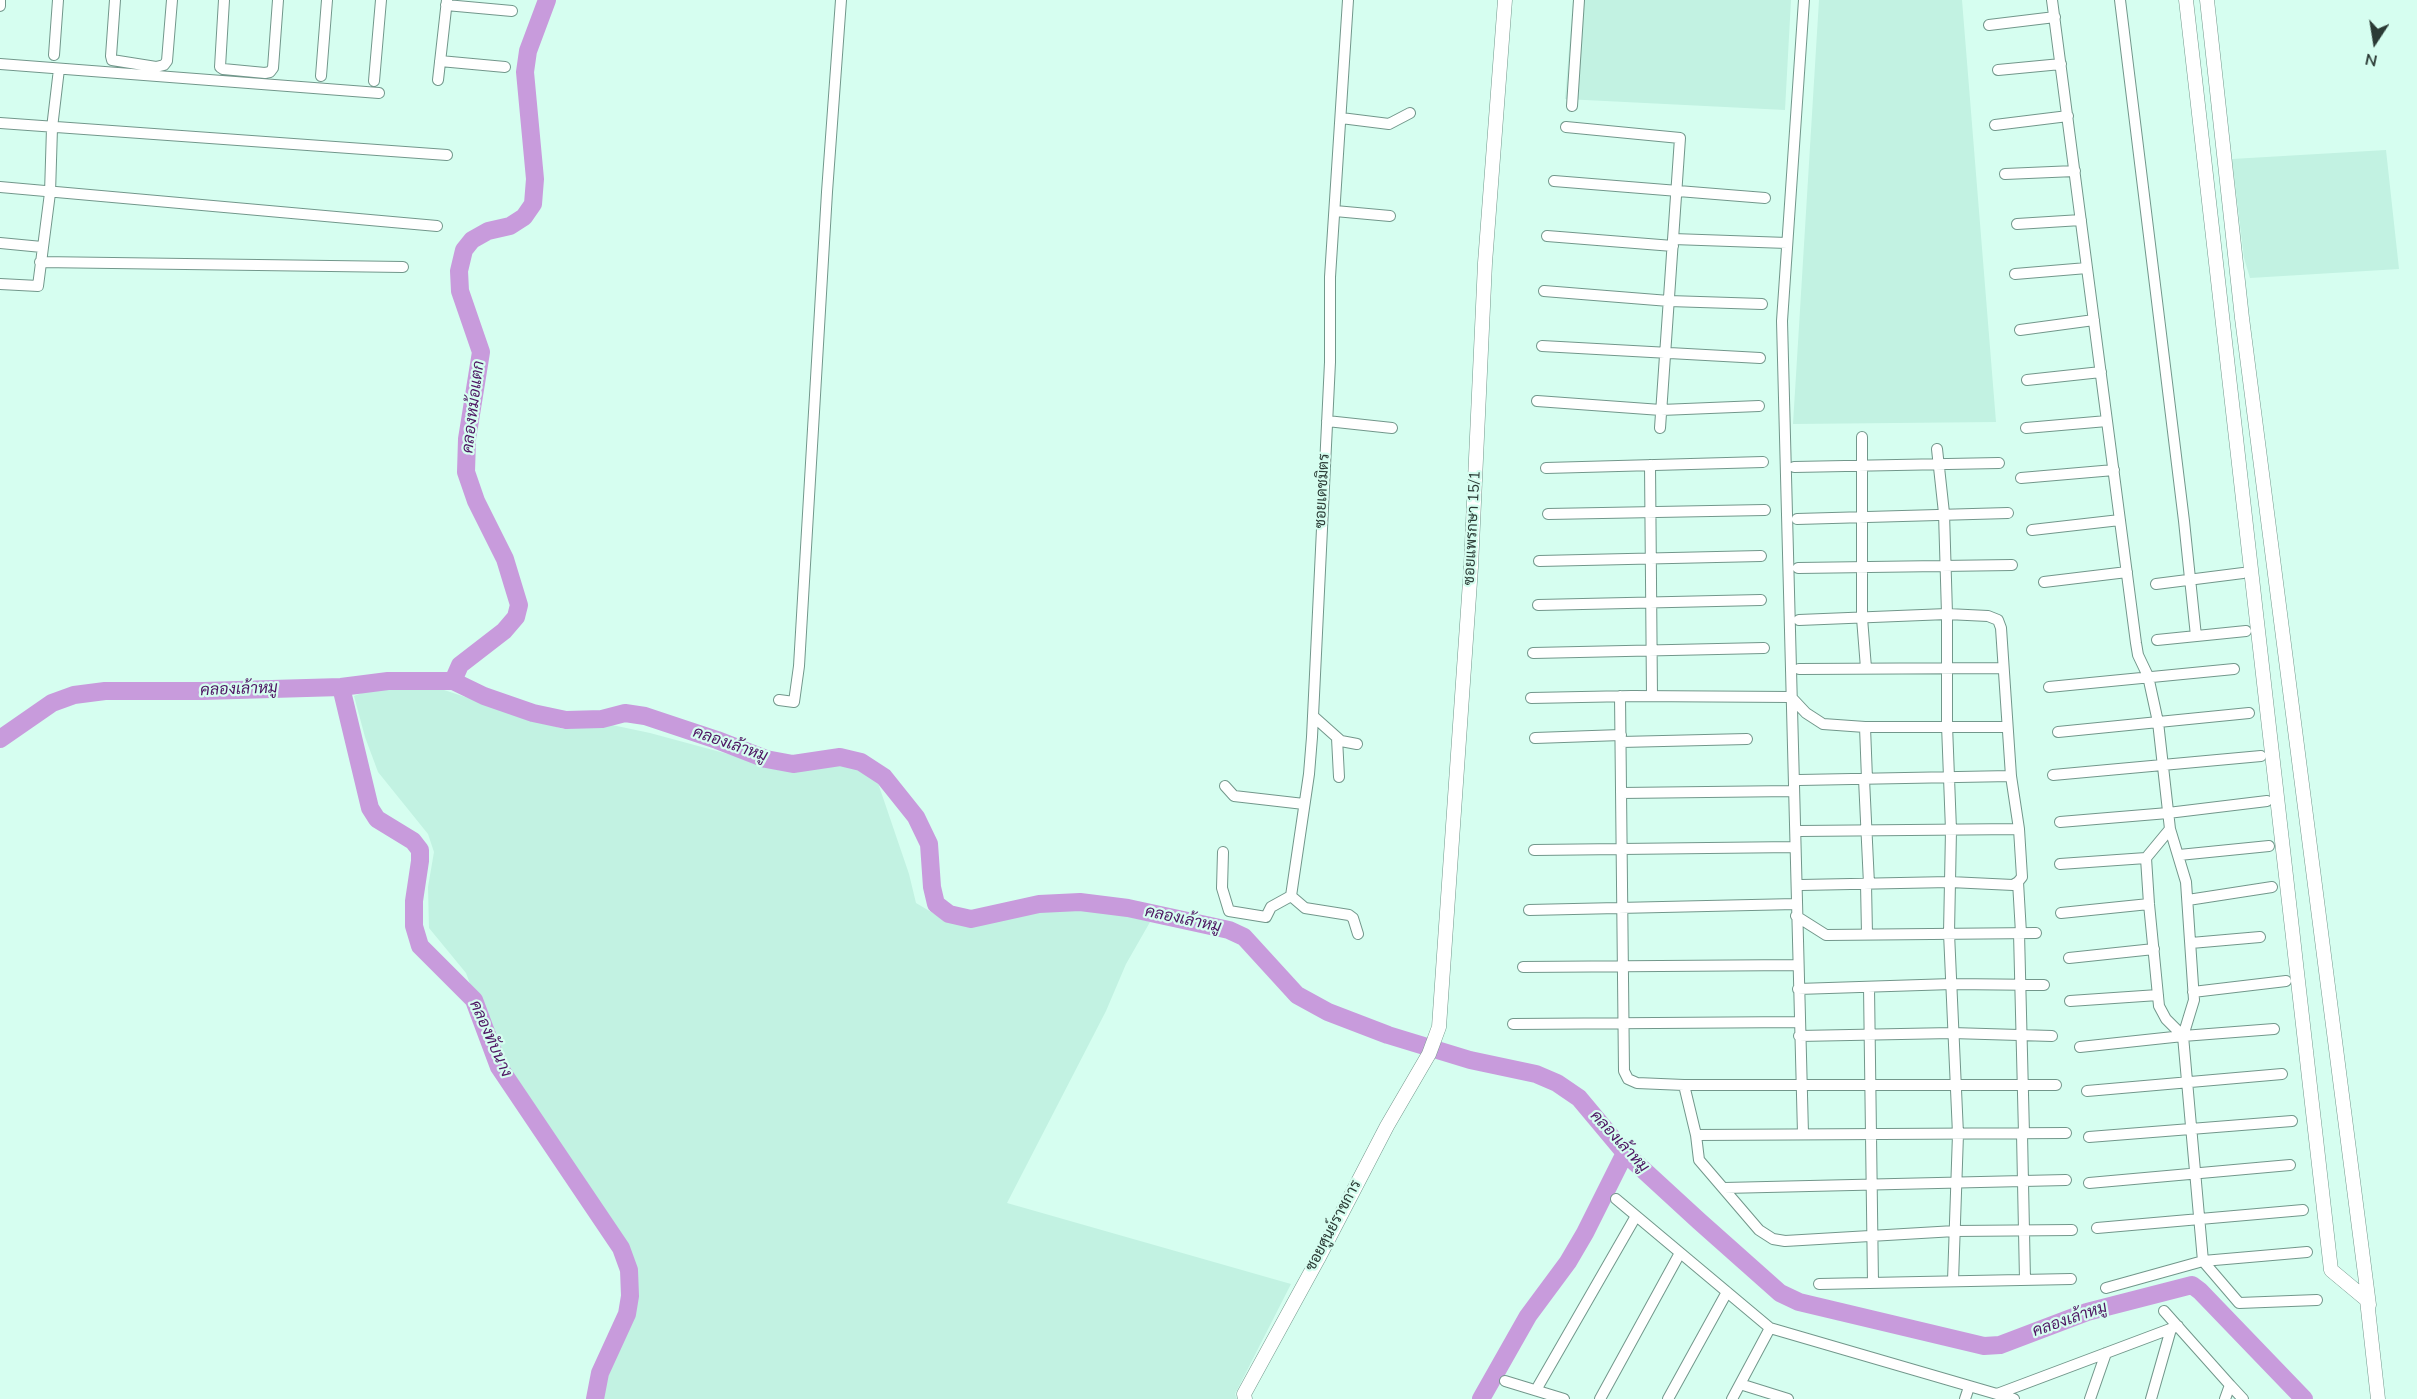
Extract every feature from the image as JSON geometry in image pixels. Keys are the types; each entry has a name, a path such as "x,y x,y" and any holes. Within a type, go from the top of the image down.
{"street":[{"path":"0,0 0,6"},
{"path":"54,55 58,0"},
{"path":"115,0 112,60 156,67 164,65 167,61 172,0"},
{"path":"224,0 220,67 265,73 270,72 273,68 278,0"},
{"path":"321,76 327,0"},
{"path":"374,81 381,0"},
{"path":"779,700 794,702 799,666 841,0"},
{"name":"ซอยเดชมิตร","path":"1291,897 1309,774 1313,716 1330,362 1330,277 1348,0"},
{"name":"ซอยแพรกษา 15/1","path":"1429,1054 1439,1027 1471,567 1485,263 1505,0"},
{"path":"1572,106 1579,0"},
{"path":"1803,1133 1782,321 1804,0"},
{"path":"2052,0 2138,656 2148,676 2158,722 2170,829 2186,882 2193,992 2192,1012 2183,1036 2203,1261 2239,1303 2317,1300"},
{"path":"2120,0 2196,636"},
{"path":"2186,0 2331,1270 2367,1300 2380,1399"},
{"path":"2207,0 2242,318 2380,1399"},
{"path":"438,80 447,3 512,11"},
{"path":"1989,25 2055,17"},
{"path":"440,61 505,67"},
{"path":"0,64 379,93"},
{"path":"1998,70 2061,64"},
{"path":"0,284 38,286 50,193 52,128 59,69"},
{"path":"1341,118 1389,124 1410,113"},
{"path":"1995,125 2067,116"},
{"path":"0,123 447,155"},
{"path":"1566,127 1680,138 1660,428"},
{"path":"2005,174 2075,171"},
{"path":"1554,182 1765,198"},
{"path":"0,187 437,226"},
{"path":"1335,211 1390,216"},
{"path":"2017,224 2081,220"},
{"path":"1547,236 1673,242 1787,243"},
{"path":"0,243 42,247"},
{"path":"40,262 403,267"},
{"path":"2016,274 2087,268"},
{"path":"1544,291 1669,301 1762,304"},
{"path":"2020,330 2094,320"},
{"path":"1542,346 1760,358"},
{"path":"2027,380 2101,372"},
{"path":"1537,401 1661,410 1760,406"},
{"path":"1327,421 1392,428"},
{"path":"2025,428 2107,421"},
{"path":"1862,437 1861,567 1866,668"},
{"path":"1937,449 1944,513 1951,830 1949,933 1958,1134 1953,1281"},
{"path":"1546,468 1763,462"},
{"path":"1794,467 1999,463"},
{"path":"1650,465 1653,696"},
{"path":"2021,478 2114,470"},
{"path":"1548,514 1765,510"},
{"path":"1797,519 1944,513 2008,513"},
{"path":"2032,530 2120,520"},
{"path":"1539,561 1761,556"},
{"path":"1798,568 1945,564 2012,565"},
{"path":"2044,582 2127,572"},
{"path":"2156,584 2243,573"},
{"path":"1538,605 1761,600"},
{"path":"1798,620 1947,614 1988,616 1998,620 2001,628 2011,776 2019,829 2022,878 2013,885 1950,882 1801,885"},
{"path":"2157,640 2246,631"},
{"path":"1533,653 1764,648"},
{"path":"1798,669 2003,668"},
{"path":"2049,687 2234,669"},
{"path":"1620,696 1624,1071 1628,1079 1637,1083 1684,1085 2056,1085"},
{"path":"1531,698 1791,697 1806,713 1823,724 1865,727 1947,725 2007,727"},
{"path":"2058,732 2249,713"},
{"path":"1313,716 1337,738 1356,744"},
{"path":"1865,727 1868,934"},
{"path":"1337,738 1339,777"},
{"path":"1535,738 1747,739"},
{"path":"2053,775 2260,756"},
{"path":"1799,780 2011,776"},
{"path":"1225,786 1234,796 1304,804"},
{"path":"1621,793 1793,791"},
{"path":"2060,822 2168,813 2267,801"},
{"path":"1799,831 2019,829"},
{"path":"2170,829 2146,858 2161,1012 2183,1036"},
{"path":"2179,855 2269,846"},
{"path":"1534,850 1795,847"},
{"path":"1223,852 1222,888 1229,911 1266,918 1271,907 1291,897 1305,908 1348,915 1353,918 1358,934"},
{"path":"2060,864 2146,858"},
{"path":"2018,882 2025,1280"},
{"path":"2188,900 2272,887"},
{"path":"1529,910 1796,904"},
{"path":"2061,913 2149,904"},
{"path":"1796,916 1826,935 2036,933"},
{"path":"2191,943 2260,937"},
{"path":"2069,958 2154,949"},
{"path":"1523,967 1798,965"},
{"path":"2193,992 2286,981"},
{"path":"1798,989 1952,984 2044,985"},
{"path":"1869,987 1873,1283"},
{"path":"2070,1001 2158,995"},
{"path":"1513,1024 1799,1022"},
{"path":"2080,1047 2274,1029"},
{"path":"1799,1036 1952,1033 2052,1035"},
{"name":"ซอยศูนย์ราชการ","path":"1245,1399 1244,1394 1387,1126 1429,1054"},
{"path":"2087,1091 2282,1074"},
{"path":"1684,1085 1699,1160 1760,1230 1773,1239 1785,1241 1955,1231 2072,1230"},
{"path":"2089,1137 2292,1121"},
{"path":"1696,1136 1803,1133 2066,1133"},
{"path":"2089,1184 2290,1165"},
{"path":"1724,1188 2066,1180"},
{"path":"1616,1199 1770,1328 2014,1399"},
{"path":"2097,1228 2302,1210"},
{"path":"1536,1390 1636,1216"},
{"path":"2106,1288 2203,1261 2307,1252"},
{"path":"1600,1399 1680,1253"},
{"path":"1819,1284 2071,1279"},
{"path":"1668,1399 1727,1292"},
{"path":"2164,1311 2174,1327 2243,1399"},
{"path":"1997,1394 2174,1327"},
{"path":"2151,1399 2174,1327"},
{"path":"1732,1399 1770,1328"},
{"path":"2090,1399 2106,1353"},
{"path":"1505,1381 1564,1399"},
{"path":"1740,1384 1788,1399"},
{"path":"2225,1399 2230,1384"},
{"path":"1965,1399 1969,1387"}],"shaded area":[{"path":"1573,0 1791,0 1785,110 1565,99"},
{"path":"1819,0 1962,0 1996,422 1793,424"},
{"path":"2386,150 2399,269 2250,278 2244,258 2232,159"},
{"path":"382,685 444,690 563,729 612,725 776,767 837,763 859,768 878,783 909,874 916,903 938,916 1004,906 1097,907 1150,922 1126,964 1106,1011 1007,1203 1291,1284 1235,1394 1237,1399 600,1399 633,1300 635,1278 563,1149 494,1049 466,973 429,928 428,887 434,852 428,834 378,772 365,737 354,696"}],"waterway":[{"name":"คลองหม้อแตก","path":"453,681 460,665 504,631 516,617 519,605 505,559 476,501 466,472 467,439 481,352 460,291 459,271 464,250 472,240 488,231 510,226 524,217 533,204 535,179 525,72 528,51 547,0"},
{"name":"คลองเล้าหมู","path":"0,739 52,703 74,695 105,691 203,691 341,687 388,681 453,681 484,696 533,713 566,720 602,719 625,713 645,716 766,759 793,764 840,757 861,762 884,777 916,817 929,844 932,887 936,904 949,914 971,919 1039,904 1080,902 1128,908 1229,930 1244,937 1297,995 1328,1012 1388,1035 1470,1060 1536,1074 1557,1083 1579,1098 1625,1153 1699,1221 1780,1293 1799,1302 1984,1346 2000,1345 2087,1312 2192,1285 2304,1399"},
{"name":"คลองทับนาง","path":"341,687 370,808 377,819 413,841 420,850 414,901 414,926 420,946 474,1000 499,1067 621,1248 629,1270 630,1296 627,1314 600,1373 595,1399"},
{"path":"1481,1399 1528,1316 1568,1262 1585,1233 1625,1153"}]}
